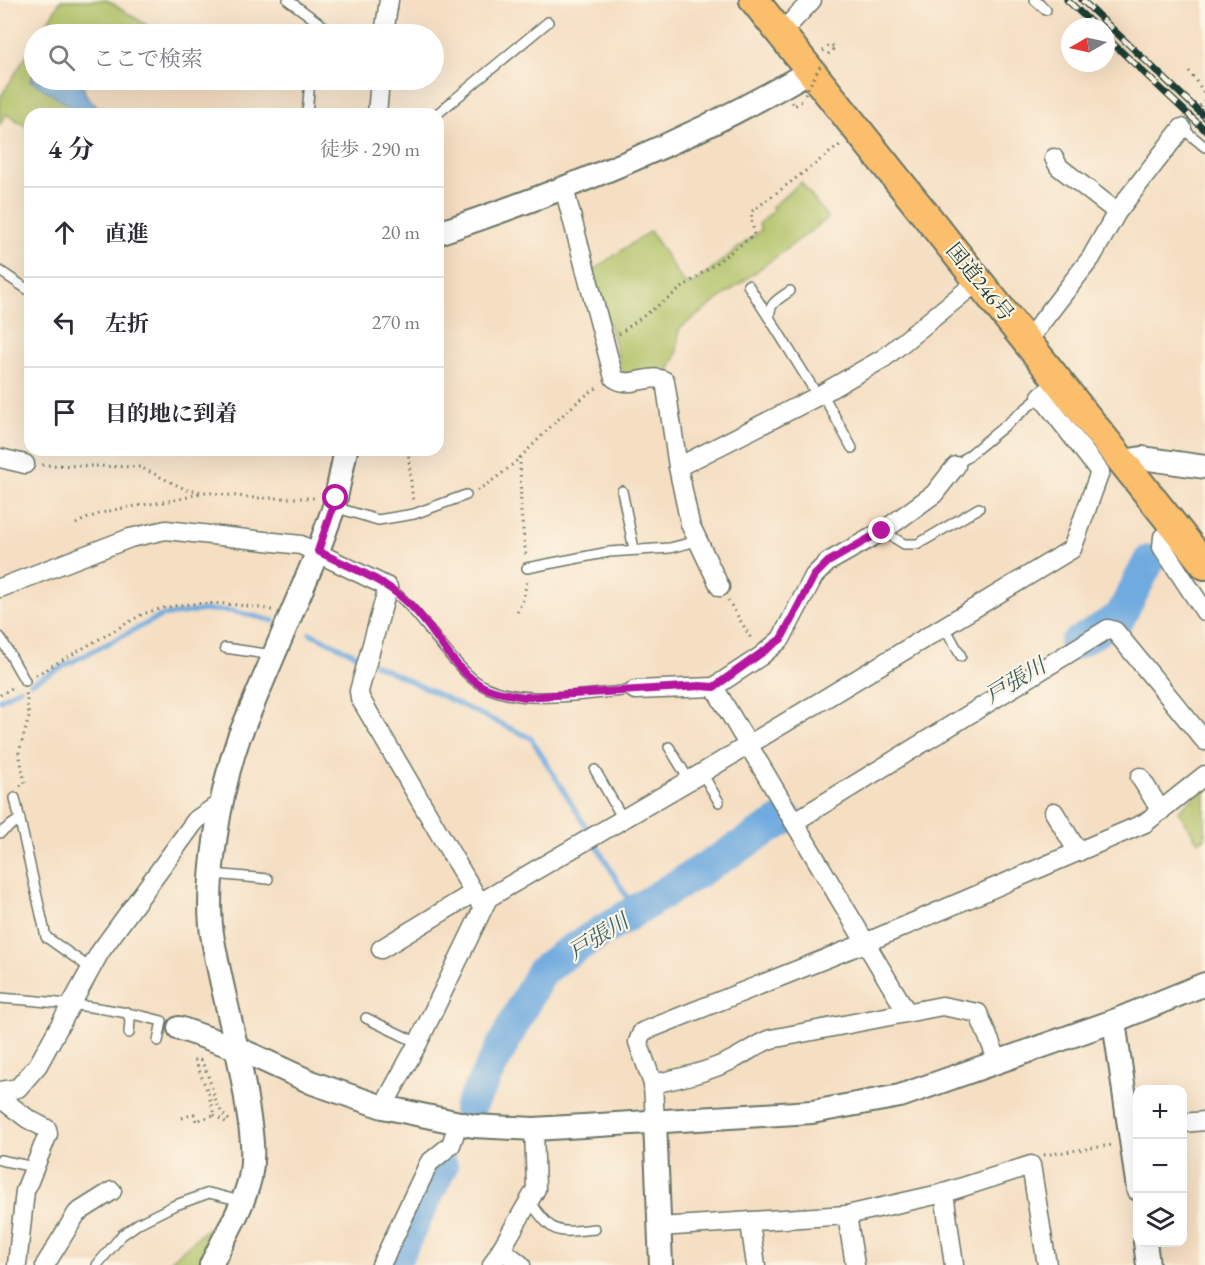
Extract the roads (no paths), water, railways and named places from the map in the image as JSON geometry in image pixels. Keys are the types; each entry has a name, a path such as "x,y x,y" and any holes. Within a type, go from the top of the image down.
{"highway":[{"name":"国道246号","path":"754,0 814,70 859,131 1027,341 1050,389 1124,461 1205,564"}],"street":[{"path":"370,0 387,5 385,24"},
{"path":"781,33 812,0"},
{"path":"444,231 564,188 735,114 814,70"},
{"path":"378,108 379,90"},
{"path":"1027,341 1091,258 1117,212 1182,128"},
{"path":"1054,158 1059,167 1117,212"},
{"path":"564,188 614,378 627,384 657,377 665,381 678,467 690,524 720,587"},
{"path":"678,467 820,394 884,358 978,281"},
{"path":"381,949 478,900 488,898 696,776 1072,549 1100,472 1050,389"},
{"path":"211,1265 242,1201 250,1179 252,1161 250,1127 239,1049 213,938 210,905 221,803 238,737 318,551 335,502 345,456"},
{"path":"0,458 25,464"},
{"path":"1124,461 1159,460 1205,467"},
{"path":"635,690 714,687 759,651 781,639 814,576 828,562 882,531 934,494 956,466"},
{"path":"1176,528 1163,537 1162,548 1205,612"},
{"path":"0,588 130,538 157,531 301,545 318,551 388,587 358,691 360,698 478,900"},
{"path":"792,817 1108,629 1115,631 1205,741"},
{"path":"714,687 746,746 792,817 906,1011"},
{"path":"661,1265 653,1084 639,1042 642,1032 865,943 1145,823 1205,775"},
{"path":"1140,777 1161,811"},
{"path":"0,1091 18,1088 38,1065 90,968 133,905 196,820 221,803"},
{"path":"1054,812 1078,852"},
{"path":"384,1107 418,1043 478,900"},
{"path":"179,1028 239,1049 313,1083 384,1107 458,1124 534,1129 812,1112 900,1096 1114,1022 1205,984"},
{"path":"653,1084 706,1070 771,1039 906,1011 942,1006 978,1013 999,1063"},
{"path":"1114,1022 1132,1133"},
{"path":"0,1098 28,1119 47,1129 48,1134 25,1191 16,1265"},
{"path":"1187,1123 1205,1121"},
{"path":"381,1265 429,1163 451,1145 458,1124"},
{"path":"521,1265 497,1257 536,1190 534,1129"},
{"path":"660,1227 847,1215 944,1193 1031,1165 1047,1265"},
{"path":"45,1265 77,1213 112,1191"},
{"path":"944,1193 954,1265"},
{"path":"847,1215 855,1265"},
{"path":"750,1223 756,1265"},
{"path":"1146,1247 1148,1265"}],"lane":[{"path":"288,0 321,24"},
{"path":"1035,0 1046,10"},
{"path":"443,108 548,22"},
{"path":"308,108 309,90"},
{"path":"1182,128 1205,147"},
{"path":"0,271 24,287"},
{"path":"748,285 820,394 852,448"},
{"path":"770,319 768,311 772,304 790,291"},
{"path":"956,466 1050,389"},
{"path":"622,491 634,549"},
{"path":"335,502 378,520 414,514 466,495"},
{"path":"882,531 904,544 918,544 979,508"},
{"path":"527,568 634,549 670,548 697,541"},
{"path":"388,587 406,601 462,669 477,683 497,692 525,697 635,690"},
{"path":"944,626 961,656"},
{"path":"0,637 25,681"},
{"path":"225,648 274,655"},
{"path":"669,747 719,802"},
{"path":"595,770 623,819"},
{"path":"15,798 46,937 90,968"},
{"path":"0,833 20,819"},
{"path":"213,874 268,879"},
{"path":"0,998 71,1003 127,1012 162,1021 158,1041"},
{"path":"127,1012 130,1020 129,1033"},
{"path":"366,1018 418,1043"},
{"path":"0,1160 34,1167"},
{"path":"97,1265 122,1235 139,1223 173,1206 209,1193 242,1201"},
{"path":"530,1202 548,1226 559,1233 595,1229"}],"water":[{"path":"45,90 84,90 86,96 99,108 73,108"}],"waterway":[{"name":"戸張川","path":"1075,644 1120,617 1149,561"},
{"path":"31,683 161,616 206,610 232,611 274,621"},
{"path":"310,633 362,658"},
{"path":"374,664 531,738 588,830"},
{"path":"0,700 20,688"},
{"name":"戸張川","path":"469,1109 541,972 560,957 786,818"},
{"path":"594,841 635,911"},
{"name":"戸張川","path":"393,1265 442,1166"}],"railway":[{"path":"1067,0 1086,18"},
{"path":"1082,0 1205,117"},
{"path":"1115,45 1205,130"}]}
